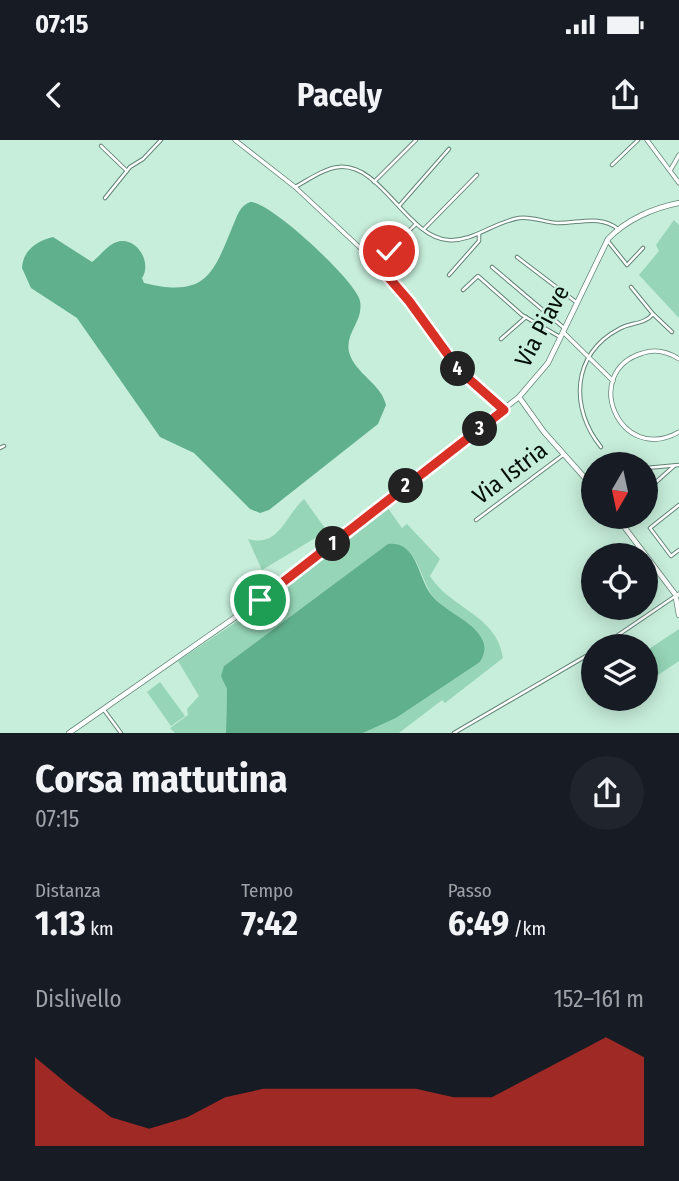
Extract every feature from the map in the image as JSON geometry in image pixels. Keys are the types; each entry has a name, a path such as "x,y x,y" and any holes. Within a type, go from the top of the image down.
{"main road":[{"name":"Via Piave","path":"72,732 260,600 519,397 548,363 607,240 618,229 657,208 679,203"},
{"path":"519,397 544,432 581,472"},
{"path":"626,529 676,595 679,615"}],"street":[{"path":"105,198 128,169 143,159 161,140"},
{"path":"235,140 295,187 376,263 409,301 459,370 504,410"},
{"path":"374,182 416,140"},
{"path":"612,165 638,140"},
{"path":"647,140 679,183"},
{"path":"101,146 128,169"},
{"path":"399,206 449,149"},
{"path":"671,169 679,155"},
{"path":"295,187 341,167 354,170 374,182 424,229 437,238 450,240 524,218 558,223 596,220 618,229"},
{"path":"424,229 477,175"},
{"path":"376,263 417,223"},
{"path":"449,275 479,241 478,233"},
{"path":"607,240 627,265 643,248"},
{"path":"517,257 576,303"},
{"path":"492,267 591,357 613,381"},
{"path":"463,290 478,276 526,317 563,332"},
{"path":"631,287 672,332"},
{"path":"601,447 584,424 579,408 581,378 591,357 608,336 621,328 646,322 653,314"},
{"path":"500,339 526,317"},
{"path":"679,359 657,351 639,354 623,365 613,381 611,397 614,412 628,430 650,439 666,438 679,432"},
{"name":"Via Istria","path":"476,520 565,453"},
{"path":"658,480 674,466"},
{"path":"658,467 679,466"},
{"path":"679,505 650,528 671,556 679,550"},
{"path":"619,634 676,595"},
{"path":"454,733 581,659"},
{"path":"103,708 121,733"}],"shaded area":[{"path":"250,202 260,205 292,227 329,261 355,291 361,308 348,345 349,352 352,360 379,391 386,405 378,424 269,510 260,513 250,509 194,453 160,437 77,318 31,288 22,268 25,256 32,247 53,237 92,262 111,245 122,241 135,245 144,257 144,283 165,287 194,284 213,269 240,211"},
{"path":"674,220 679,225 679,318 639,275 659,251 656,245"},
{"path":"304,499 327,531 262,570 248,539 259,541 274,535"},
{"path":"387,507 402,528 407,524 440,559 430,576 449,597 492,632 499,643 503,658 445,703 442,700 399,733 363,733 396,718 480,662 484,653 483,643 473,628 435,599 413,556 400,545 390,544 224,666 227,689 226,733 175,733 170,728 188,715 187,709 199,696 178,661 257,608"},
{"path":"388,544 405,548 436,600 479,634 484,647 480,662 396,718 363,733 226,733 227,689 221,676 224,666"},
{"path":"679,629 679,661 658,675 658,643"},
{"path":"160,682 185,716 171,726 147,692"}],"route":[{"path":"260,600 504,410 450,360 409,301 376,263 389,251"}]}
